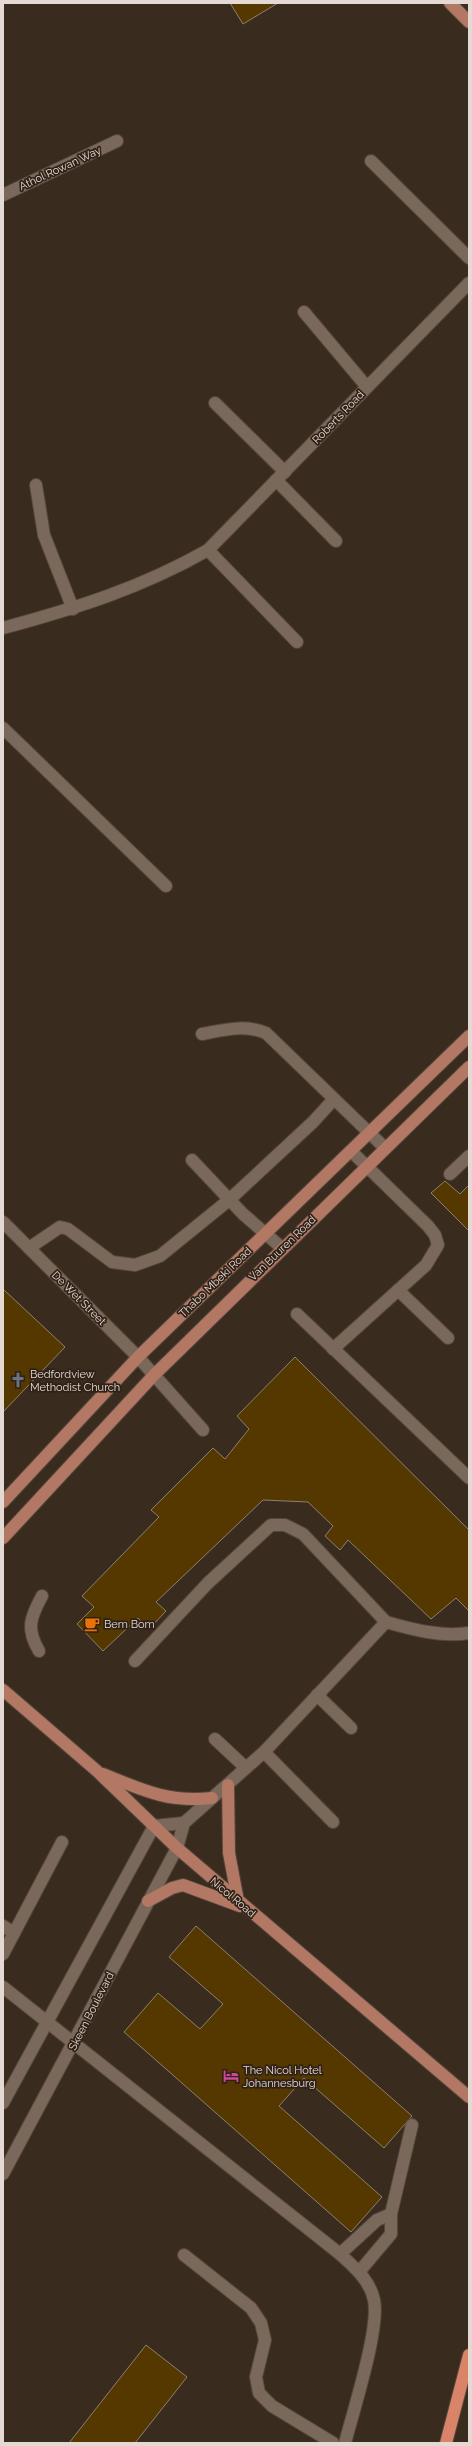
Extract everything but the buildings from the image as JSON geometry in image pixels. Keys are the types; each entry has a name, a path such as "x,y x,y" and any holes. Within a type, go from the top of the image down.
{"highway":[{"path":"446,2443 469,2354"}],"main road":[{"path":"450,3 469,22"},
{"name":"Thabo Mbeki Road","path":"3,1502 138,1357 469,1036"},
{"path":"366,1166 469,1067"},
{"name":"Van Buuren Road","path":"246,1283 366,1166"},
{"name":"Thabo Mbeki Road","path":"3,1538 154,1375 246,1283"},
{"name":"Nicol Road","path":"3,1690 18,1705 97,1771 177,1848 466,2094"},
{"path":"3,1704 18,1705"},
{"path":"97,1771 163,1796 188,1801 212,1798"},
{"path":"228,1784 229,1853 238,1901"},
{"path":"148,1901 172,1888 183,1886 250,1910"}],"street":[{"name":"Athol Rowan Way","path":"3,195 117,141"},
{"path":"371,161 469,258"},
{"name":"Roberts Road","path":"3,628 73,609 141,585 208,550 469,283"},
{"path":"304,312 367,388"},
{"path":"215,403 285,472"},
{"path":"276,480 336,541"},
{"path":"36,485 44,534 73,609"},
{"path":"208,550 297,642"},
{"path":"3,728 166,886"},
{"path":"202,1034 240,1028 255,1028 266,1033 385,1148"},
{"path":"29,1248 60,1227 68,1229 112,1262 135,1265 160,1256 229,1200 313,1122 334,1099"},
{"path":"333,1349 426,1265 438,1245 436,1235 428,1226 351,1151"},
{"path":"450,1174 469,1156"},
{"path":"192,1160 229,1200 282,1248"},
{"name":"De Wet Street","path":"3,1222 138,1357 203,1430"},
{"path":"398,1290 448,1338"},
{"path":"297,1314 469,1478"},
{"path":"135,1661 208,1583 271,1526 285,1525 303,1534 386,1622 419,1631 454,1635 469,1633"},
{"path":"39,1651 31,1637 35,1609 42,1596"},
{"path":"3,2103 154,1826 184,1823 264,1752 386,1622"},
{"path":"317,1695 351,1728"},
{"path":"215,1739 246,1768"},
{"path":"264,1752 333,1822"},
{"name":"Skeen Boulevard","path":"3,2174 74,2044 177,1848 184,1823"},
{"path":"3,1954 62,1842"},
{"path":"3,1926 14,1933"},
{"path":"3,1987 340,2254 359,2272 369,2285 374,2300 376,2314 361,2383 345,2443"},
{"path":"359,2272 390,2234 391,2214 412,2125"},
{"path":"340,2254 377,2220 391,2214"},
{"path":"184,2255 251,2308 261,2323 265,2340 256,2377 259,2393 272,2406 333,2443"}],"place":[{"name":"Bedfordview Methodist Church","path":"18,1380"},
{"name":"Bem Bom","path":"92,1624"},
{"name":"The Nicol Hotel Johannesburg","path":"231,2076"}]}
